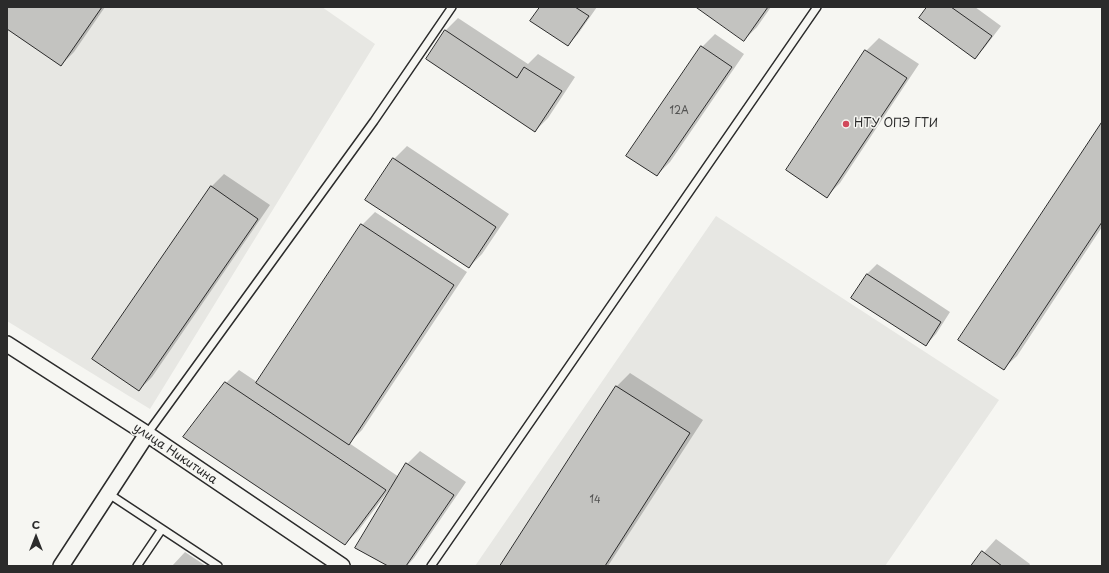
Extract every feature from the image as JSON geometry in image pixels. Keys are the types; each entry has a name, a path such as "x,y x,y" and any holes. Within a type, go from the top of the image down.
{"street":[{"name":"улица Никитина","path":"7,344 147,434 342,566"},
{"path":"61,566 147,434"}],"lane":[{"path":"147,434 374,121 452,7"},
{"path":"431,566 817,7"},
{"path":"109,494 218,566"},
{"path":"137,566 162,529"}],"shaded area":[{"path":"7,7 322,7 375,44 150,409 7,321"},
{"path":"716,216 999,400 885,566 475,566"}],"building":[{"path":"7,7 102,7 61,66 7,29"},
{"path":"540,7 575,7 589,16 568,46 530,21"},
{"path":"696,7 768,7 744,41"},
{"path":"927,7 951,7 992,36 975,59 919,18"},
{"path":"445,30 517,78 524,67 562,91 535,132 426,59"},
{"path":"701,46 732,67 657,176 626,156"},
{"path":"865,50 907,78 827,198 786,170"},
{"path":"1102,122 1102,222 1004,370 958,340"},
{"path":"393,158 496,227 469,268 365,200"},
{"path":"211,186 258,219 139,391 92,359"},
{"path":"361,224 454,285 349,445 256,383"},
{"path":"867,274 941,322 926,346 851,298"},
{"path":"225,382 386,490 345,545 183,437"},
{"path":"616,386 690,433 605,566 500,566"},
{"path":"406,463 454,495 406,566 388,566 355,548"},
{"path":"982,551 1002,566 971,566"}],"place":[{"name":"НТУ ОПЭ ГТИ","path":"846,124"}]}
